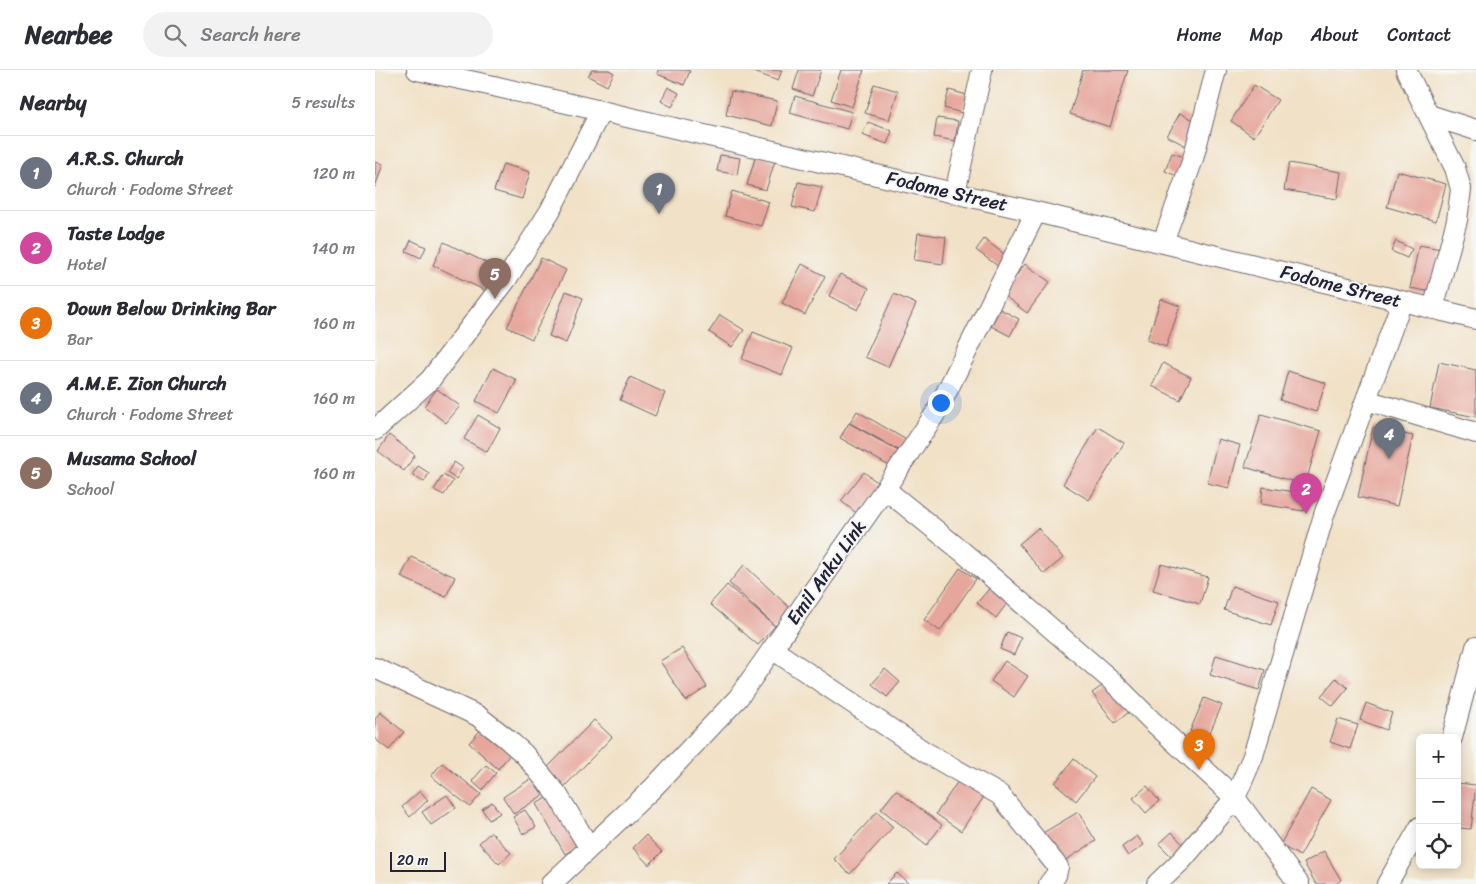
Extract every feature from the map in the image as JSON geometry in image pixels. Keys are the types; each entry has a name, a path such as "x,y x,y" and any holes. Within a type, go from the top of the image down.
{"street":[{"name":"Fodome Street","path":"417,70 489,77 601,111 1037,212 1476,319"},
{"path":"955,193 982,70"},
{"path":"1163,242 1193,159 1216,70"},
{"path":"1406,70 1455,168 1461,189 1457,220 1433,309"},
{"path":"375,430 430,380 506,280 551,211 601,111"},
{"path":"1429,116 1476,130"},
{"name":"Emil Anku Link","path":"551,884 652,790 738,698 885,489 937,411 1037,212"},
{"path":"1157,884 1182,860 1235,798 1253,756 1324,514 1402,301"},
{"path":"1366,400 1476,433"},
{"path":"885,489 1112,681 1235,798 1299,884"},
{"path":"1453,734 1476,646"},
{"path":"772,649 925,752 1000,795 1058,867 1056,875 1049,884"},
{"path":"375,668 478,716 506,738 524,754 557,794 589,847"},
{"path":"1387,884 1416,833"}],"building":[{"path":"592,70 609,70 614,73 607,86 588,76"},
{"path":"658,70 690,71 684,85 657,74"},
{"path":"749,70 782,70 778,81"},
{"path":"799,70 821,70 812,96 793,89"},
{"path":"841,70 864,70 852,107 831,100"},
{"path":"1083,70 1128,70 1110,127 1070,114"},
{"path":"874,84 898,91 889,120 865,113"},
{"path":"1254,85 1278,100 1254,137 1231,121"},
{"path":"668,87 679,93 672,107 661,101"},
{"path":"949,90 967,95 962,113 944,108"},
{"path":"731,91 777,101 772,126 726,115"},
{"path":"795,96 852,112 847,129 790,113"},
{"path":"1180,113 1199,123 1186,146 1167,136"},
{"path":"937,118 958,121 955,141 934,137"},
{"path":"868,122 892,131 887,144 862,135"},
{"path":"1172,153 1187,158 1179,177 1165,171"},
{"path":"720,155 740,158 737,175 717,171"},
{"path":"756,155 775,161 766,190 747,185"},
{"path":"375,162 383,164 375,187"},
{"path":"1289,163 1341,172 1337,199 1284,190"},
{"path":"503,164 530,172 522,199 494,191"},
{"path":"1397,171 1446,184 1436,221 1387,207"},
{"path":"798,182 822,187 815,212 792,207"},
{"path":"732,191 769,202 761,226 725,216"},
{"path":"918,233 946,237 943,264 914,260"},
{"path":"984,239 1011,259 1003,270 976,250"},
{"path":"411,240 426,247 421,258 406,251"},
{"path":"1396,241 1412,249 1407,258 1391,251"},
{"path":"444,242 503,271 492,294 433,265"},
{"path":"1419,245 1441,249 1432,292 1410,288"},
{"path":"541,258 566,270 532,339 507,327"},
{"path":"802,264 825,276 805,315 782,303"},
{"path":"1025,264 1050,282 1027,313 1002,294"},
{"path":"840,274 869,288 858,310 829,296"},
{"path":"566,291 583,298 566,343 549,336"},
{"path":"894,294 916,304 888,367 865,357"},
{"path":"1161,299 1180,306 1166,347 1147,340"},
{"path":"1000,309 1019,319 1010,336 991,326"},
{"path":"720,315 744,330 732,347 709,332"},
{"path":"753,332 793,348 782,375 742,359"},
{"path":"1439,362 1476,370 1476,417 1430,408"},
{"path":"1163,363 1191,377 1180,400 1152,386"},
{"path":"493,368 517,380 499,413 476,401"},
{"path":"1288,371 1326,383 1316,412 1280,400"},
{"path":"630,377 665,393 655,416 620,400"},
{"path":"437,389 460,406 446,423 424,406"},
{"path":"857,411 908,441 902,452 850,423"},
{"path":"1261,414 1321,431 1305,485 1245,467"},
{"path":"478,415 500,428 487,452 464,439"},
{"path":"849,423 900,452 891,467 840,438"},
{"path":"1098,427 1124,443 1089,500 1063,484"},
{"path":"1373,427 1413,436 1397,506 1358,497"},
{"path":"389,435 415,455 404,471 378,451"},
{"path":"1218,439 1240,445 1229,488 1207,483"},
{"path":"454,462 463,468 456,479 447,473"},
{"path":"418,466 429,473 424,482 412,475"},
{"path":"864,472 882,486 859,515 841,501"},
{"path":"443,475 453,481 444,495 434,490"},
{"path":"1263,487 1307,494 1304,511 1261,504"},
{"path":"1038,528 1063,558 1044,574 1019,544"},
{"path":"411,557 455,577 446,597 401,577"},
{"path":"1161,564 1208,577 1200,604 1153,590"},
{"path":"744,565 791,609 775,626 729,583"},
{"path":"960,568 976,579 940,631 924,620"},
{"path":"993,584 1011,598 996,618 977,603"},
{"path":"727,585 775,626 758,645 710,604"},
{"path":"1232,586 1279,601 1271,625 1224,610"},
{"path":"1007,632 1021,638 1014,655 1000,649"},
{"path":"682,648 707,687 686,701 660,661"},
{"path":"1216,655 1265,670 1259,690 1210,675"},
{"path":"1005,661 1028,676 1014,697 991,681"},
{"path":"885,669 900,682 887,697 872,684"},
{"path":"1336,678 1348,688 1333,706 1321,696"},
{"path":"1106,683 1129,712 1115,723 1092,693"},
{"path":"1204,698 1222,705 1207,739 1190,731"},
{"path":"1366,703 1392,713 1386,730 1360,720"},
{"path":"380,712 404,732 389,750 375,739 375,719"},
{"path":"1338,719 1358,725 1350,749 1330,742"},
{"path":"594,720 612,737 563,788 545,770"},
{"path":"484,726 513,751 498,769 469,743"},
{"path":"1074,759 1095,777 1076,801 1055,783"},
{"path":"442,763 481,794 470,807 431,776"},
{"path":"486,765 496,773 482,790 472,781"},
{"path":"532,778 543,795 514,814 503,797"},
{"path":"960,778 985,795 961,831 936,814"},
{"path":"1461,783 1476,785 1471,829 1461,828"},
{"path":"1147,786 1159,801 1146,813 1133,798"},
{"path":"1311,789 1331,800 1300,856 1280,845"},
{"path":"896,790 942,825 927,845 881,809"},
{"path":"420,791 428,800 410,817 402,807"},
{"path":"447,795 456,808 431,825 422,812"},
{"path":"549,797 577,847 565,854 536,804"},
{"path":"492,802 500,813 489,820 482,809"},
{"path":"525,810 536,827 523,834 513,817"},
{"path":"877,812 893,827 850,874 834,859"},
{"path":"1078,812 1096,841 1061,863 1043,833"},
{"path":"491,832 511,853 499,864 479,843"},
{"path":"1172,832 1184,846 1172,857 1159,844"},
{"path":"646,835 662,852 649,865 633,848"},
{"path":"1137,836 1144,845 1128,856 1122,847"},
{"path":"1324,851 1341,880 1335,884 1316,884 1304,863"},
{"path":"897,873 909,884 886,884"}],"place":[{"name":"A.R.S. Church","path":"659,214"},
{"name":"Musama School","path":"495,299"},
{"name":"A.M.E. Zion Church","path":"1389,459"},
{"name":"Taste Lodge","path":"1306,514"},
{"name":"Down Below Drinking Bar","path":"1199,770"}]}
